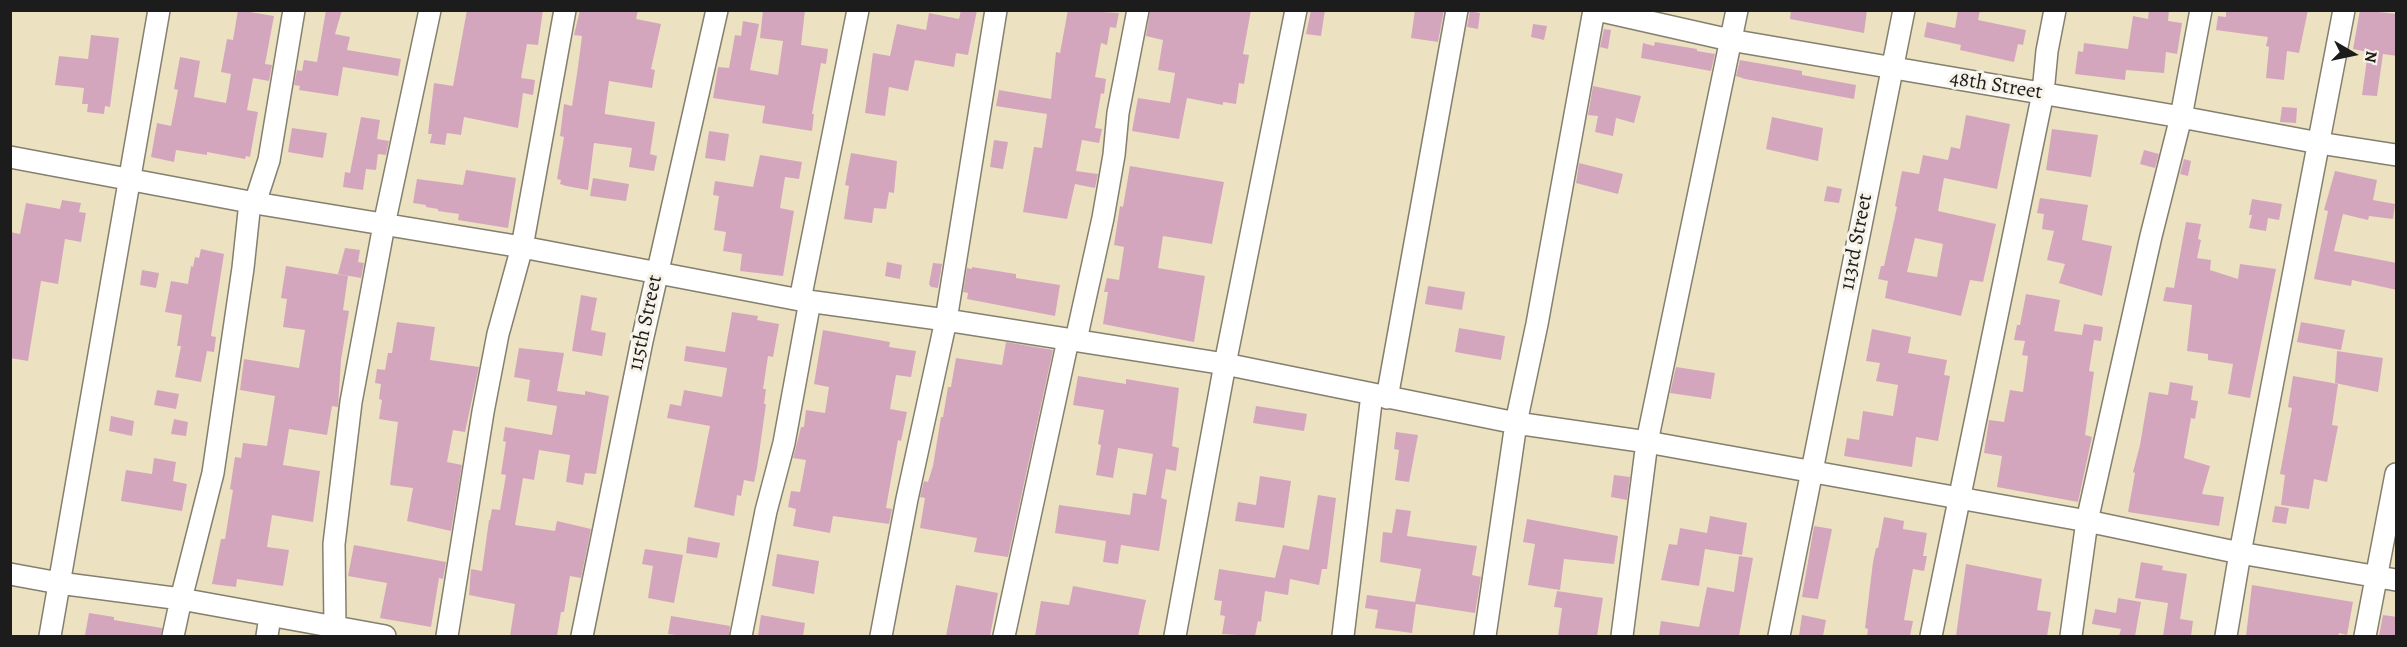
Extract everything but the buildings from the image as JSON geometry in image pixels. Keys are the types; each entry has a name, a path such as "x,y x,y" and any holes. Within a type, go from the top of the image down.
{"street":[{"path":"50,636 159,10"},
{"path":"173,636 213,473 253,203 269,160 294,10"},
{"path":"335,628 334,544 350,414 384,225 430,10"},
{"path":"447,636 483,412 498,334 522,247 566,10"},
{"name":"115th Street","path":"582,636 605,515 657,272 717,10"},
{"path":"741,636 766,511 784,443 805,301 858,10"},
{"path":"881,636 907,499 946,320 996,10"},
{"path":"1004,636 1072,340 1103,218 1114,155 1118,113 1138,10"},
{"path":"1175,636 1225,364 1296,10"},
{"path":"1343,636 1380,396 1457,10"},
{"path":"1485,636 1516,423 1539,314 1596,10"},
{"name":"48th Street","path":"1596,10 1730,40 1891,68 1957,71 2043,93 2397,155"},
{"path":"1622,636 1647,442 1737,10"},
{"name":"113rd Street","path":"1779,636 1904,10"},
{"path":"1931,636 2043,93 2047,51 2055,10"},
{"path":"2071,636 2087,521 2151,236 2181,117 2201,10"},
{"path":"2226,636 2344,10"},
{"path":"10,157 253,203 522,247 805,301 946,320 1225,364 1516,423 1647,442 2087,521 2240,553 2386,579"},
{"path":"2365,636 2386,579 2397,474"},
{"path":"10,574 59,583 181,598 377,636"},
{"path":"267,636 270,615"}]}
